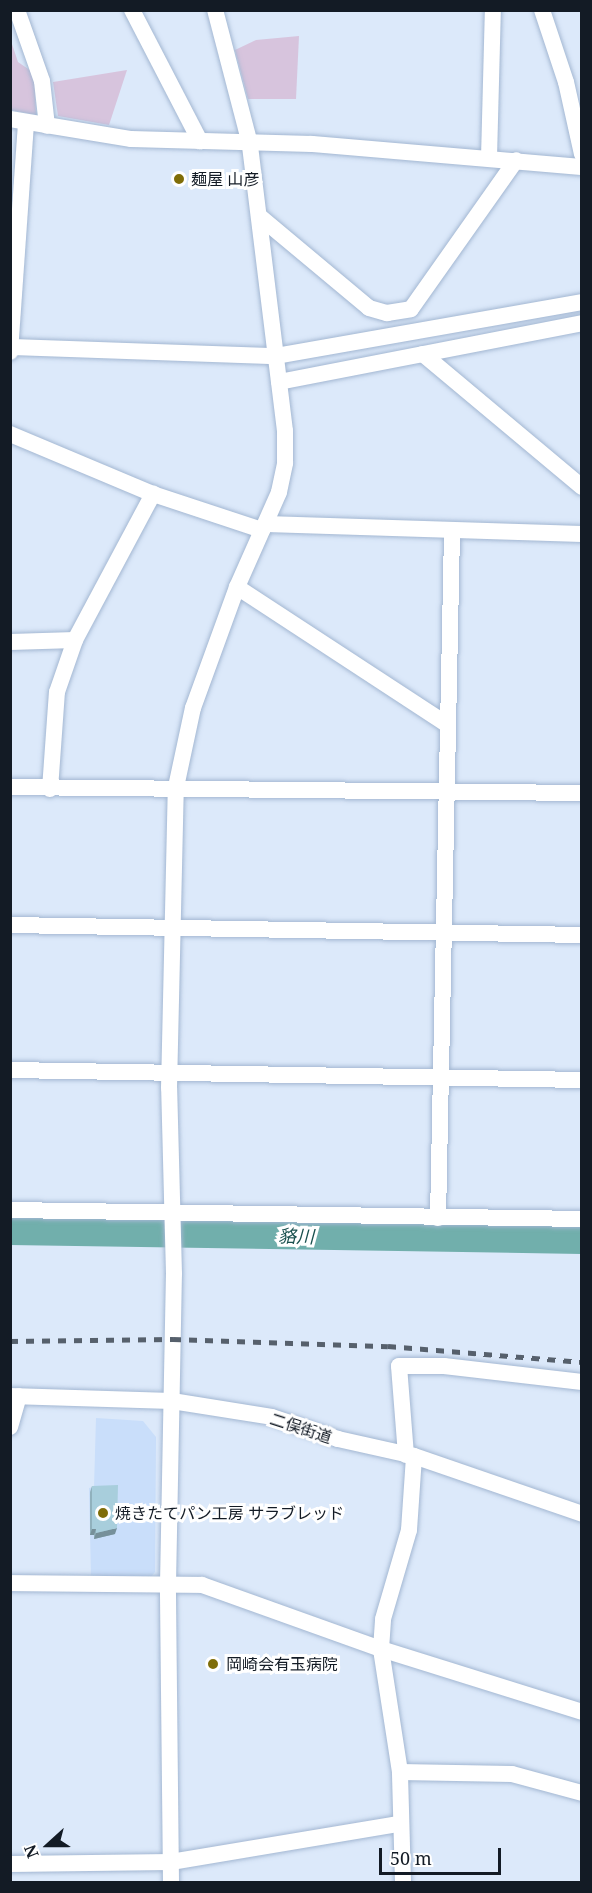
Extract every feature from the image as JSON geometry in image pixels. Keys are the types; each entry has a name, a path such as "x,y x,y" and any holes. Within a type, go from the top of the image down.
{"street":[{"path":"17,10 42,81 47,126"},
{"path":"132,10 200,141"},
{"path":"171,1882 168,1584 174,1253 170,1075 176,787 194,708 237,587 279,492 285,463 279,382 250,144 215,10"},
{"path":"489,158 493,10"},
{"path":"542,10 566,82 582,154"},
{"path":"582,167 312,144 131,139 18,121 12,349 276,356 582,302"},
{"path":"259,216 369,308 387,313 411,309 516,160"},
{"path":"279,382 582,323"},
{"path":"423,354 582,487"},
{"path":"10,434 153,494 264,527 582,534"},
{"path":"51,789 57,692 75,640 153,494"},
{"path":"438,1218 446,931 444,791 452,531"},
{"path":"237,587 446,724"},
{"path":"10,642 75,640"},
{"path":"10,787 582,793"},
{"path":"10,925 173,925 582,935"},
{"path":"10,1070 170,1075 582,1080"},
{"path":"10,1210 582,1219"},
{"path":"403,1882 399,1824 400,1772 381,1649 383,1618 409,1530 410,1455 399,1366 444,1366 582,1382"},
{"path":"10,1427 15,1396"},
{"name":"二俣街道","path":"15,1396 172,1401 272,1417 338,1439 410,1455 582,1514"},
{"path":"10,1583 202,1585 381,1649 582,1712"},
{"path":"400,1772 512,1774 582,1793"},
{"path":"10,1864 171,1862 399,1824"}],"shaded area":[{"path":"299,36 296,99 248,99 235,50 256,40"},
{"path":"10,38 18,62 34,73 36,115 11,110"},
{"path":"127,70 109,125 58,116 53,82"},
{"path":"96,1418 143,1421 156,1437 155,1572 149,1579 91,1577 89,1488 94,1487"}],"building":[{"name":"焼きたてパン工房 サラブレッド","path":"118,1485 117,1528 96,1533 96,1529 92,1529 92,1486"}],"waterway":[{"name":"貉川","path":"10,1231 582,1240"}],"railway":[{"path":"10,1341 173,1339 388,1346 582,1362"}],"place":[{"name":"麺屋 山彦","path":"179,179"},
{"name":"焼きたてパン工房 サラブレッド","path":"103,1513"},
{"name":"岡崎会有玉病院","path":"213,1664"}]}
